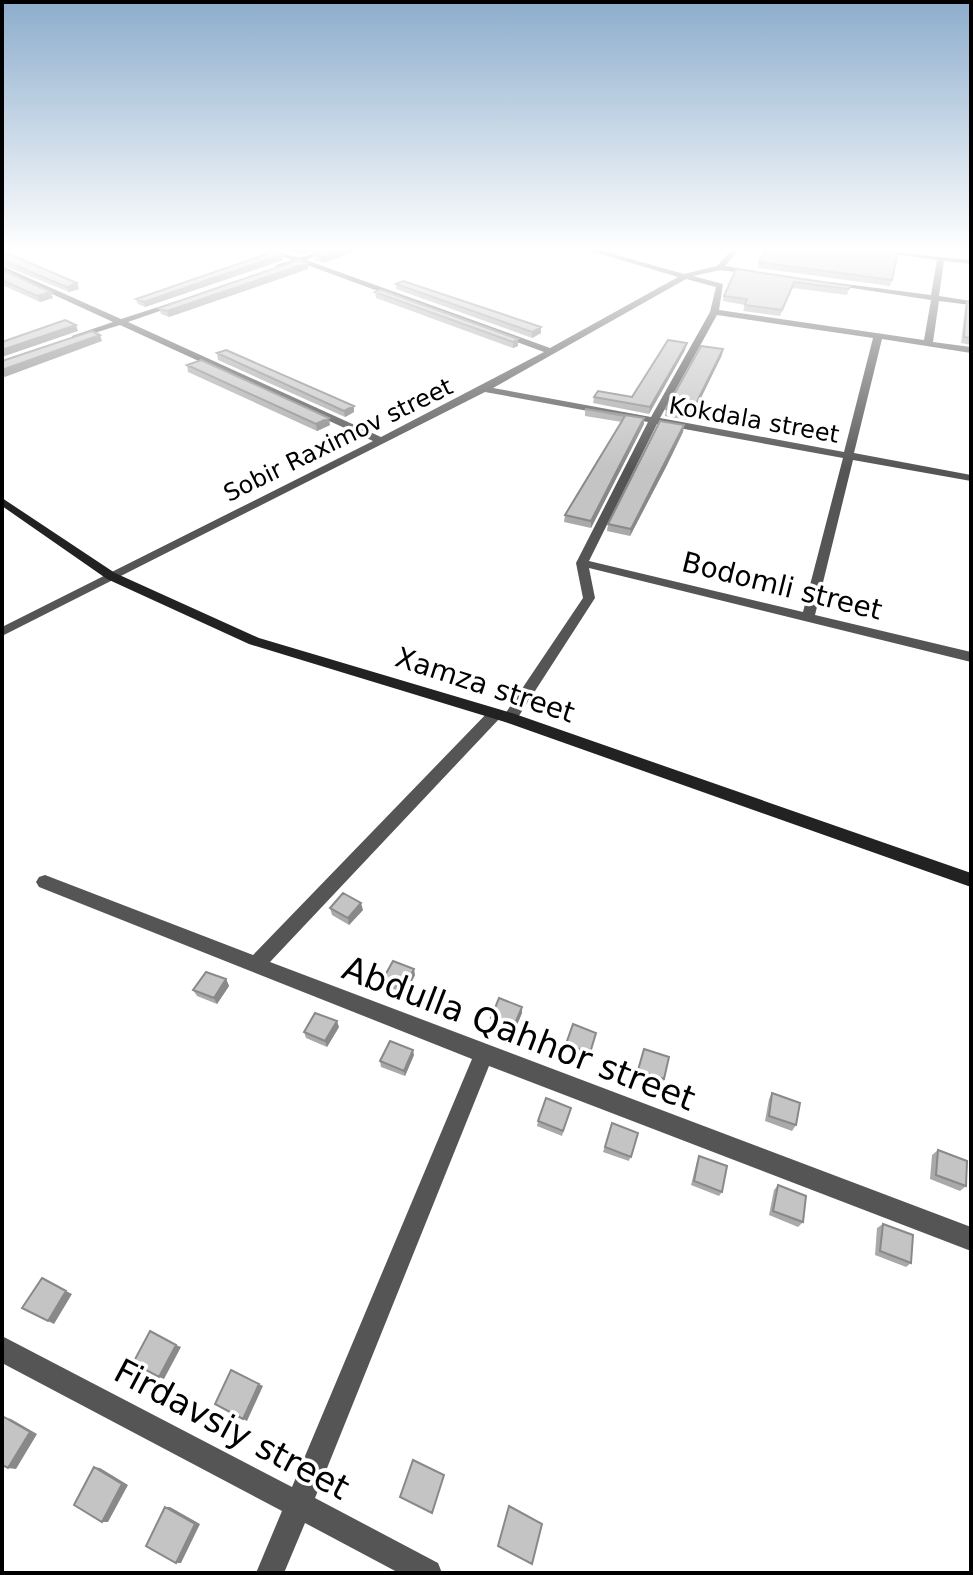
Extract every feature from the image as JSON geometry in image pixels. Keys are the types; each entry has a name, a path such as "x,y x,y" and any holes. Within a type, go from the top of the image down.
{"main road":[{"name":"Xamza street","path":"2,501 111,576 254,641 502,716 971,880"}],"street":[{"path":"62,343 120,322"},
{"path":"122,322 380,440"},
{"path":"473,322 550,351"},
{"name":"Sobir Raximov street","path":"2,632 484,389 601,322"},
{"path":"255,965 502,716 589,598 582,563 653,422 708,322"},
{"path":"783,322 971,350"},
{"path":"928,344 931,322"},
{"path":"808,617 878,337"},
{"name":"Kokdala street","path":"484,389 847,458 971,478"},
{"name":"Bodomli street","path":"582,563 971,657"},
{"name":"Abdulla Qahhor street","path":"45,882 484,1054 971,1239"},
{"path":"270,1573 484,1054"},
{"name":"Firdavsiy street","path":"2,1349 428,1573"}],"building":[{"path":"58,322 76,325 2,350 2,342"},
{"path":"459,322 472,322 518,339 513,342"},
{"path":"505,322 528,322 541,327 532,332"},
{"path":"965,322 971,322 971,338 964,337"},
{"path":"92,331 100,335 2,370 2,361"},
{"path":"668,340 687,343 650,407 594,397 598,391 632,397"},
{"path":"701,346 723,349 695,406 689,414 666,409"},
{"path":"226,350 354,406 344,411 217,353"},
{"path":"201,360 329,418 316,424 187,365"},
{"path":"585,409 644,418 591,521 565,515 625,416"},
{"path":"660,421 684,425 631,529 608,524"},
{"path":"343,893 361,903 348,918 330,908"},
{"path":"393,961 414,969 405,987 383,979"},
{"path":"206,972 226,979 214,998 193,990"},
{"path":"499,998 522,1007 514,1026 491,1018"},
{"path":"315,1013 337,1021 325,1041 304,1032"},
{"path":"573,1024 596,1033 590,1053 566,1044"},
{"path":"390,1041 413,1050 404,1071 380,1061"},
{"path":"644,1049 669,1057 664,1079 638,1070"},
{"path":"772,1093 800,1103 796,1125 769,1116"},
{"path":"546,1098 571,1108 563,1131 538,1121"},
{"path":"612,1123 638,1133 631,1157 605,1147"},
{"path":"938,1150 967,1161 966,1186 936,1175"},
{"path":"699,1156 727,1166 722,1192 694,1181"},
{"path":"778,1185 806,1196 803,1222 773,1211"},
{"path":"883,1224 913,1235 911,1263 880,1251"},
{"path":"42,1278 66,1291 48,1321 22,1308"},
{"path":"150,1331 176,1345 159,1377 133,1363"},
{"path":"231,1370 259,1384 243,1419 215,1404"},
{"path":"4,1417 30,1432 8,1468 2,1465"},
{"path":"413,1460 444,1475 432,1513 400,1497"},
{"path":"94,1467 122,1484 102,1522 74,1505"},
{"path":"509,1506 542,1524 532,1564 498,1546"},
{"path":"165,1507 195,1524 176,1563 146,1546"}]}
